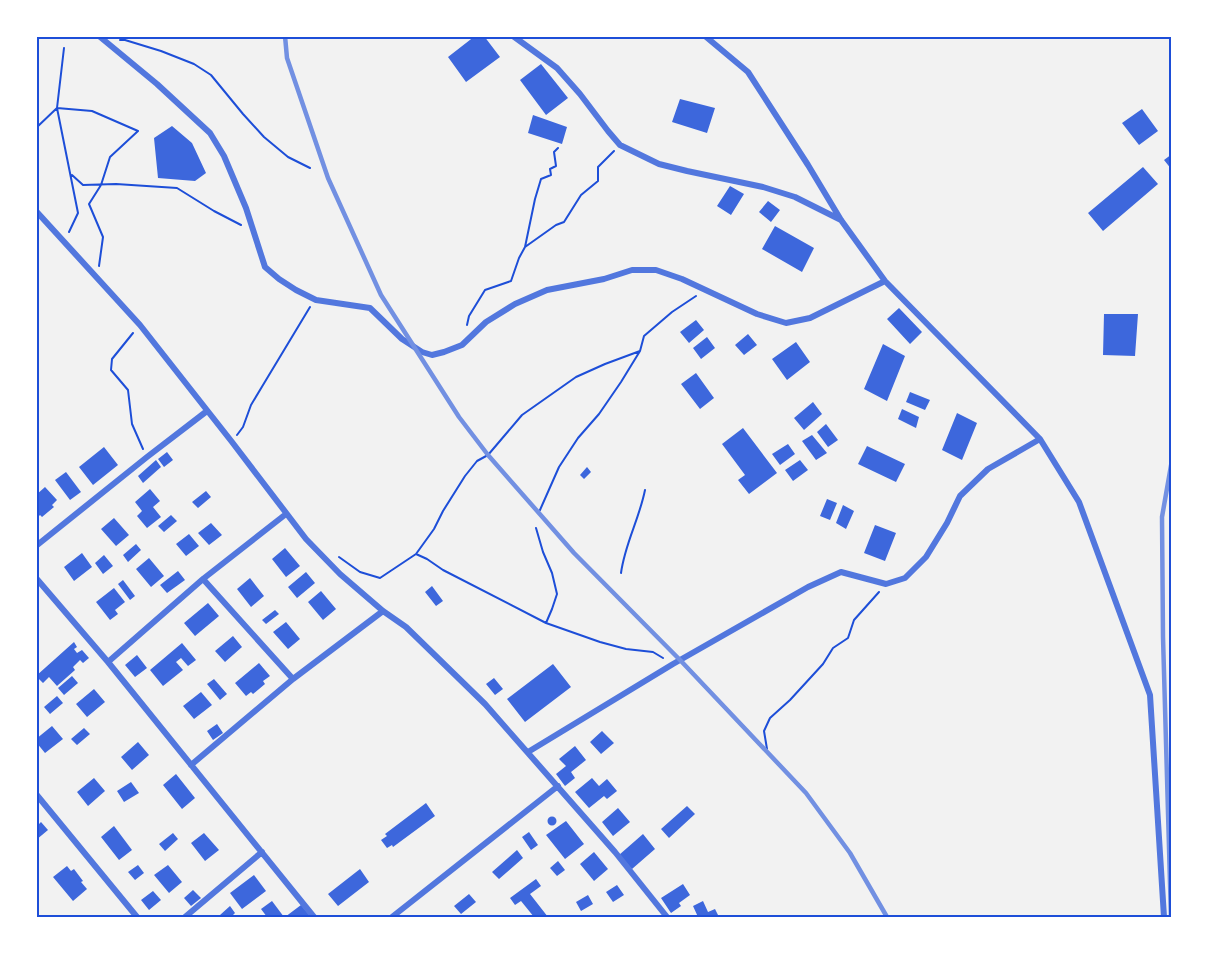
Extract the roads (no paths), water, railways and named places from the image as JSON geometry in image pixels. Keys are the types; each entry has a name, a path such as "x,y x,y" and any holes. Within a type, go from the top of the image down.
{"street":[{"path":"99,36 157,84 210,133 225,156 255,232 265,267 287,284 316,300 370,308 402,339 422,352 432,355 462,345 486,322 515,304 547,290 604,279 632,270 656,270 682,279 757,314 786,323 810,318 885,281"},
{"path":"513,36 556,68 621,145 658,164 795,196 842,220"},
{"path":"705,36 748,72 842,220 885,281 1040,439 1079,502 1150,695 1164,917"},
{"path":"36,212 140,325 306,540 340,574 438,656 485,704 615,852 667,917"},
{"path":"36,546 207,411"},
{"path":"528,752 673,664 807,587 841,572 886,584 905,578 926,557 960,496 988,469 1040,439"},
{"path":"108,662 203,579 286,514"},
{"path":"36,578 108,662 314,917"},
{"path":"203,579 293,679"},
{"path":"191,765 293,679 383,611"},
{"path":"392,917 558,786"},
{"path":"36,794 137,917"},
{"path":"185,917 262,852"}],"railway":[{"path":"285,36 287,58 328,178 381,295 459,417 488,455 574,553 681,661 806,793 850,853 887,917"},
{"path":"1171,917 1162,517 1172,460"}]}
